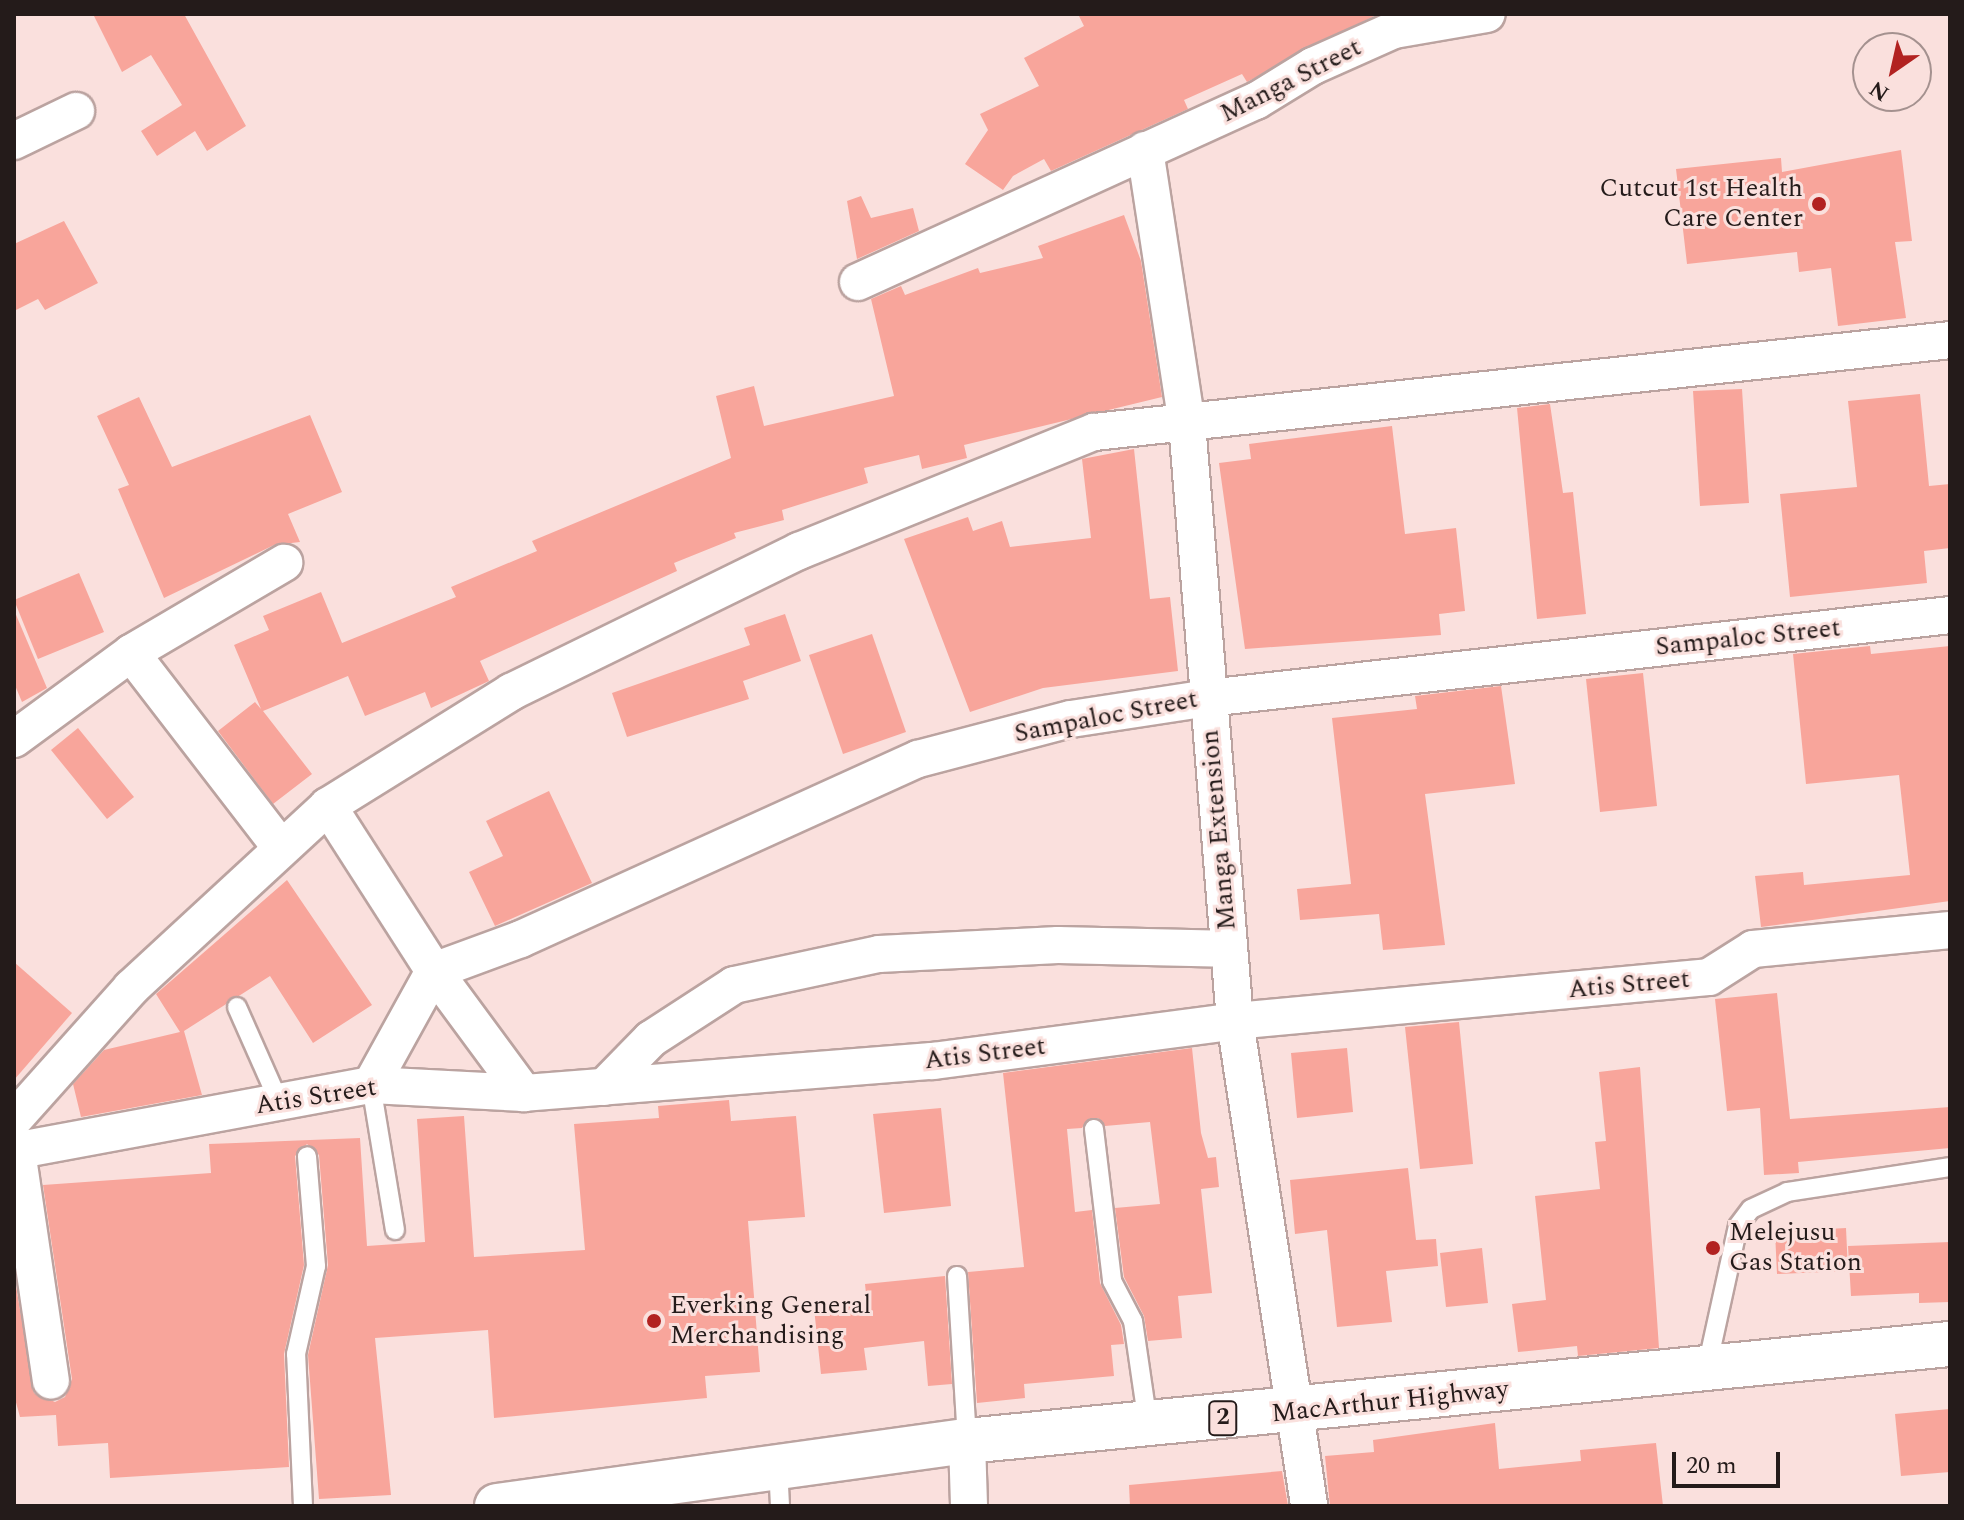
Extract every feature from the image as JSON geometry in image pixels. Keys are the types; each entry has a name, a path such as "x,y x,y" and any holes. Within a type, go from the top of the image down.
{"highway":[{"name":"MacArthur Highway","path":"497,1506 779,1486 967,1441 1298,1413 1950,1344"}],"street":[{"name":"Manga Street","path":"858,282 1145,150 1394,30 1487,14"},
{"path":"14,141 76,111"},
{"name":"Manga Extension","path":"1145,150 1187,423 1235,1021 1298,1413 1309,1506"},
{"path":"51,1381 15,1140 131,988 281,848 328,806 511,692 799,551 1094,432 1950,340"},
{"path":"14,739 131,653 284,563"},
{"name":"Sampaloc Street","path":"434,971 521,939 918,759 1071,719 1208,698 1950,615"},
{"path":"131,653 281,848"},
{"path":"328,806 434,971 524,1093"},
{"name":"Atis Street","path":"15,1140 279,1102 371,1085 524,1093 933,1061 1235,1021 1709,977 1753,949 1950,930"},
{"path":"604,1087 651,1039 734,985 879,954 1058,945 1229,949"},
{"path":"371,1085 434,971"},
{"path":"967,1441 969,1506"}],"lane":[{"path":"237,1007 279,1102"},
{"path":"371,1085 395,1230"},
{"path":"1094,1129 1112,1281 1133,1321 1148,1424"},
{"path":"303,1506 296,1354 316,1266 307,1156"},
{"path":"1706,1370 1738,1226 1751,1209 1787,1192 1950,1167"},
{"path":"957,1276 967,1441"}],"building":[{"path":"93,14 184,14 246,126 207,151 195,131 157,156 141,131 182,105 151,55 122,72"},
{"path":"1078,14 1378,14 1247,82 1242,74 1184,100 1188,109 1051,171 1044,159 1013,176 1003,190 965,164 988,130 980,114 1039,86 1024,58 1084,26"},
{"path":"1901,150 1912,241 1895,242 1906,318 1838,326 1831,268 1799,272 1797,252 1687,264 1676,169 1781,158 1782,172"},
{"path":"861,196 871,218 913,208 919,231 857,259 847,201"},
{"path":"1124,215 1141,261 1162,397 964,445 967,458 922,469 919,455 864,468 868,483 782,510 784,520 734,533 736,538 674,563 677,571 480,661 489,681 431,708 425,692 365,716 348,676 263,711 312,774 273,804 218,731 255,702 261,709 234,645 269,630 263,616 321,592 342,643 456,597 451,587 537,551 532,541 731,458 716,396 754,386 764,426 894,396 871,299 901,286 905,295 978,268 980,273 1043,258 1038,246"},
{"path":"64,221 98,283 45,310 38,299 14,311 14,244"},
{"path":"1742,389 1749,503 1700,506 1693,391"},
{"path":"1920,394 1929,486 1950,484 1950,548 1924,551 1927,583 1790,597 1780,494 1857,487 1848,401"},
{"path":"139,397 172,467 310,415 342,492 288,514 300,542 274,545 164,598 118,489 129,485 97,416"},
{"path":"1550,404 1563,493 1573,492 1586,614 1537,619 1517,408"},
{"path":"1392,426 1405,534 1456,528 1465,611 1439,614 1441,635 1245,649 1219,463 1251,459 1249,444"},
{"path":"1134,449 1150,599 1170,597 1178,671 1043,688 970,712 904,539 968,517 973,531 1002,521 1010,547 1091,538 1082,459"},
{"path":"79,573 104,632 38,659 14,600"},
{"path":"14,610 47,688 22,702 14,683"},
{"path":"785,614 801,661 743,681 749,699 627,737 612,693 750,645 744,628"},
{"path":"872,634 906,732 843,754 809,655"},
{"path":"1870,646 1871,654 1950,646 1950,901 1761,927 1755,876 1803,872 1804,885 1910,875 1899,775 1806,784 1793,654"},
{"path":"1643,673 1657,806 1600,812 1586,679"},
{"path":"1501,686 1515,784 1425,794 1445,945 1383,950 1379,914 1300,920 1297,889 1351,884 1332,718 1417,709 1415,696"},
{"path":"78,728 134,797 107,819 51,750"},
{"path":"549,791 592,883 495,926 469,872 503,856 486,821"},
{"path":"287,880 372,1005 313,1043 270,976 184,1031 202,1095 81,1117 73,1084 104,1050 180,1032 156,994"},
{"path":"14,962 72,1013 14,1080"},
{"path":"1777,993 1790,1119 1950,1107 1950,1148 1798,1162 1799,1173 1764,1175 1760,1108 1727,1111 1715,999"},
{"path":"1459,1022 1473,1164 1420,1169 1405,1027"},
{"path":"1192,1048 1201,1133 1208,1158 1216,1157 1219,1187 1201,1189 1212,1293 1178,1296 1182,1338 1148,1341 1144,1316 1124,1277 1115,1208 1160,1204 1150,1122 1105,1126 1098,1118 1088,1119 1082,1128 1067,1129 1075,1212 1092,1210 1100,1283 1121,1325 1124,1344 1111,1345 1114,1376 1024,1384 1025,1398 977,1403 968,1272 1024,1267 1003,1073"},
{"path":"1347,1048 1353,1112 1297,1118 1291,1053"},
{"path":"1640,1067 1659,1348 1578,1356 1577,1346 1518,1352 1512,1304 1546,1300 1535,1196 1600,1189 1595,1142 1606,1141 1599,1072"},
{"path":"729,1100 731,1121 796,1116 805,1217 748,1221 760,1372 705,1376 707,1398 494,1418 488,1330 375,1338 391,1495 319,1499 308,1355 328,1265 319,1155 307,1144 295,1156 304,1265 284,1354 289,1467 110,1478 108,1443 58,1446 56,1415 20,1417 14,1395 14,1274 34,1393 55,1402 65,1397 72,1379 43,1185 211,1173 209,1144 360,1138 367,1246 425,1242 417,1119 464,1116 474,1257 585,1250 574,1124 659,1118 658,1106"},
{"path":"941,1108 951,1206 884,1213 873,1114"},
{"path":"1408,1168 1416,1240 1436,1239 1438,1266 1386,1271 1392,1322 1337,1327 1327,1230 1295,1234 1290,1180"},
{"path":"1846,1228 1848,1271 1777,1274 1775,1232"},
{"path":"1950,1242 1950,1302 1919,1303 1919,1293 1851,1296 1848,1246"},
{"path":"1482,1248 1488,1303 1446,1307 1440,1253"},
{"path":"945,1276 952,1384 928,1386 924,1341 864,1348 867,1370 821,1374 814,1308 867,1303 865,1284"},
{"path":"1950,1409 1950,1472 1901,1476 1895,1414"},
{"path":"1495,1423 1499,1469 1581,1461 1580,1450 1656,1443 1663,1506 1330,1506 1325,1456 1374,1452 1373,1440"},
{"path":"1282,1471 1288,1506 1130,1506 1129,1485"}],"place":[{"name":"Cutcut 1st Health Care Center","path":"1819,204"},
{"name":"Melejusu Gas Station","path":"1713,1248"},
{"name":"Everking General Merchandising","path":"654,1321"}]}
